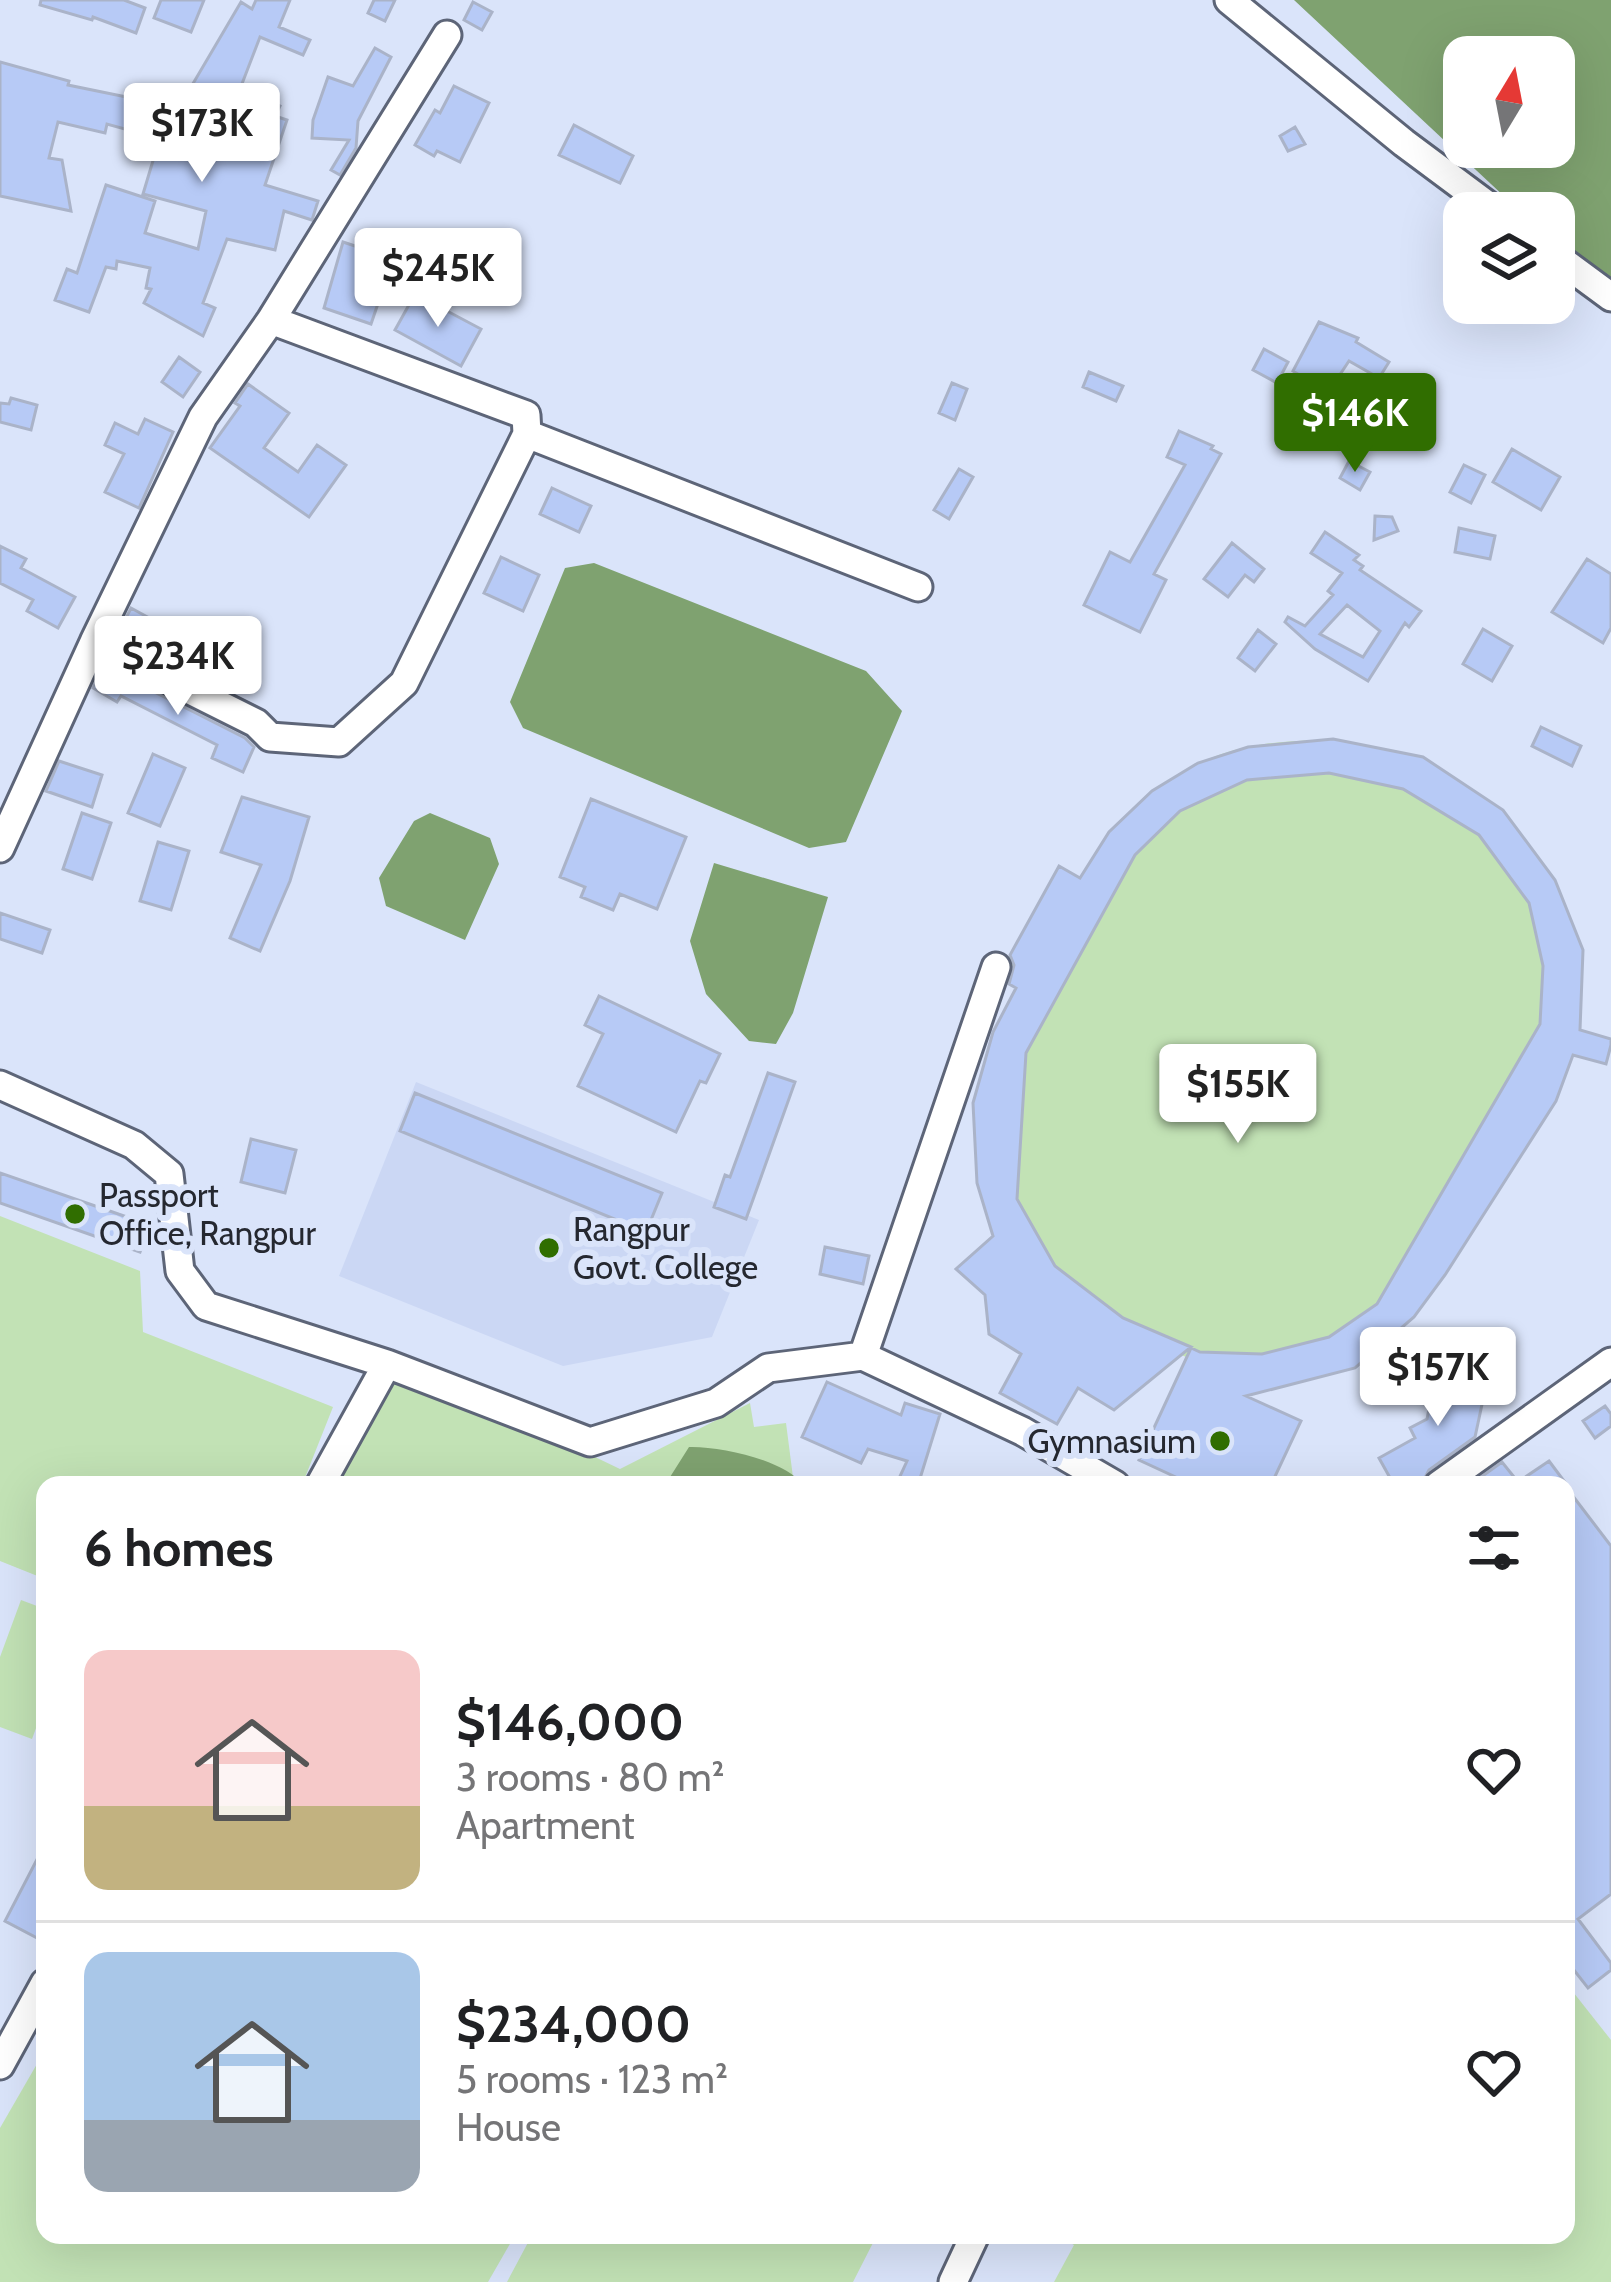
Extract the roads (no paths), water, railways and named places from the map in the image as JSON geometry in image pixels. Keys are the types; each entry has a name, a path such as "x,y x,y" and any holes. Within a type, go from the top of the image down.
{"street":[{"path":"1229,0 1470,192"},
{"path":"0,848 203,417 271,320 447,35"},
{"path":"1575,270 1611,297"},
{"path":"94,641 256,723 270,737 339,742 404,682 527,434 526,415 271,320"},
{"path":"527,434 918,587"},
{"path":"863,1356 996,967"},
{"path":"0,1085 134,1145 169,1174 180,1271 206,1306 387,1364 590,1442 716,1402 768,1368 863,1356 1022,1431 1100,1476"},
{"path":"1452,1476 1611,1362"},
{"path":"325,1476 387,1364"},
{"path":"0,2065 36,1999"},
{"path":"953,2282 971,2244"}],"place":[{"name":"Passport Office, Rangpur","path":"75,1214"},
{"name":"Rangpur Govt. College","path":"549,1248"},
{"name":"Gymnasium","path":"1220,1441"}]}
